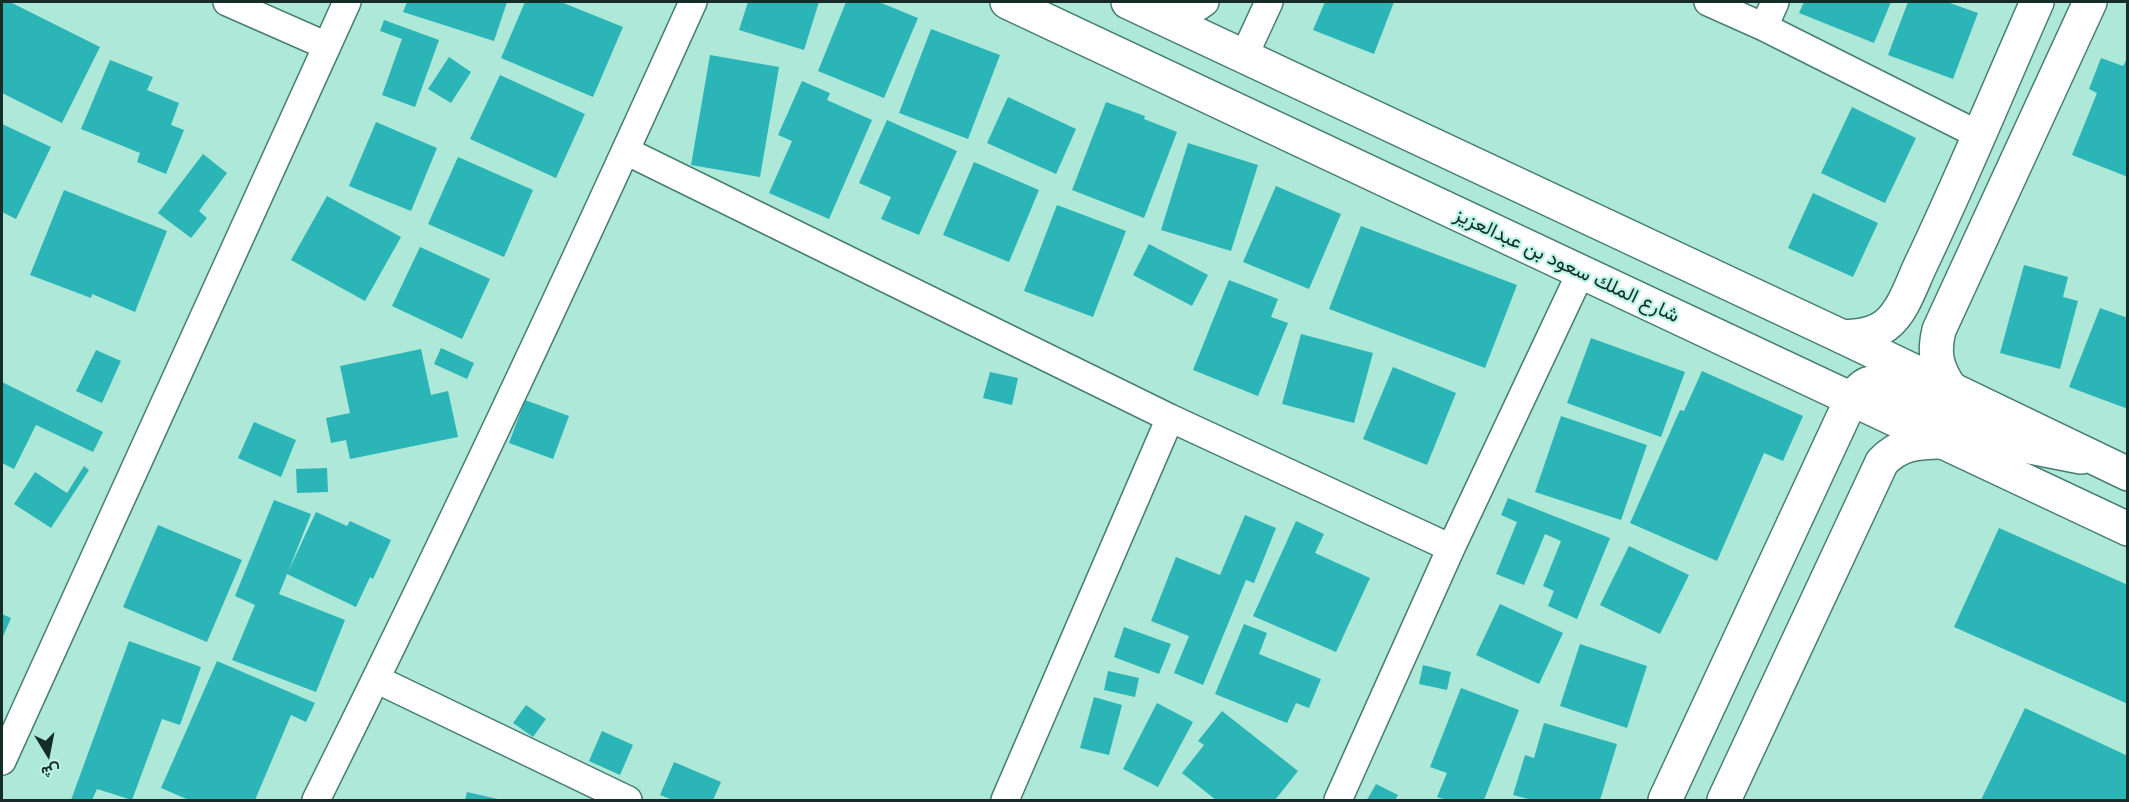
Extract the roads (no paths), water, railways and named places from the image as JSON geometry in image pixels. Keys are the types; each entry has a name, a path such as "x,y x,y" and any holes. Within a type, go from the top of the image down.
{"main road":[{"name":"شارع الملك سعود بن عبدالعزيز","path":"1007,2 2127,529"},
{"path":"1034,2 1068,10 1205,74 1218,76 1227,74 1244,56"},
{"path":"1843,337 1874,332 1887,325 1897,313 1932,241 2037,2"},
{"path":"1951,389 1941,376 1936,361 1935,345 1939,330 2090,2"},
{"path":"1140,7 1843,337 2114,467"},
{"path":"1932,241 1971,263"},
{"path":"1665,801 1851,400 1861,386 1880,382 1890,385 2015,444 2114,467"},
{"path":"1724,801 1882,462 1891,453 1906,445 1941,442"}],"street":[{"path":"227,2 327,46"},
{"path":"2,761 347,2"},
{"path":"316,801 626,151 693,2"},
{"path":"1140,7 1171,15 1190,12 1205,2"},
{"path":"1244,56 1269,2"},
{"path":"1708,2 1764,27 1979,135"},
{"path":"1764,27 1776,2"},
{"path":"626,151 1170,418 1451,548"},
{"path":"1338,801 1451,548 1581,272"},
{"path":"1005,801 1170,418"},
{"path":"376,679 628,801"}]}
